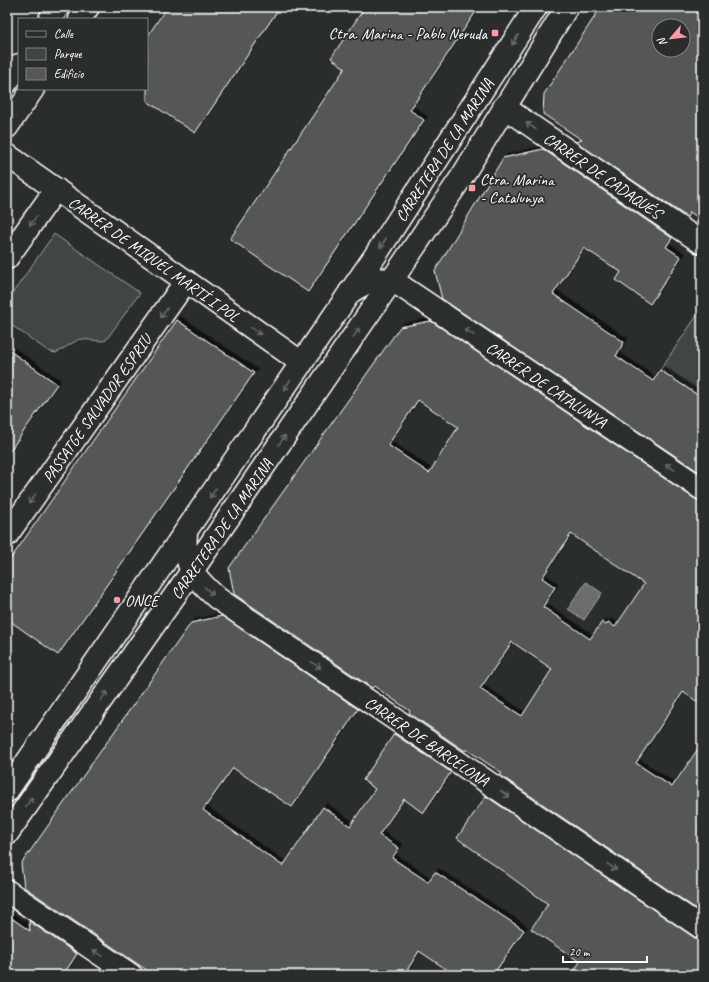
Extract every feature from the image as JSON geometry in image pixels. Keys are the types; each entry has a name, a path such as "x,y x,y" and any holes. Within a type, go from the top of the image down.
{"street":[{"path":"51,18 58,7"},
{"path":"81,18 88,7"},
{"name":"CARRETERA DE LA MARINA","path":"7,791 350,292 536,7"},
{"name":"CARRETERA DE LA MARINA","path":"7,834 192,572 392,280 461,178 567,7"},
{"path":"7,82 18,66"},
{"path":"7,127 21,93"},
{"name":"CARRER DE CADAQUÉS","path":"504,107 702,243"},
{"name":"CARRER DE MIQUEL MARTÍ I POL","path":"7,155 302,363"},
{"path":"7,258 56,189"},
{"name":"CARRETERA DE LA MARINA","path":"350,292 373,279 392,280"},
{"name":"CARRER DE CATALUNYA","path":"392,280 702,489"},
{"name":"PASSATGE SALVADOR ESPRIU","path":"7,534 186,281"},
{"name":"CARRER DE BARCELONA","path":"186,532 184,547 186,560 192,572 201,584 217,598 702,928"},
{"path":"7,891 131,975"}],"green space":[{"path":"54,234 140,293 106,340 79,339 56,353 48,351 7,322 7,301"},
{"path":"702,308 702,450 694,393 660,370"}],"shaded area":[{"path":"586,582 602,593 584,620 568,609"}],"building":[{"path":"167,7 280,7 195,133 147,101 148,36"},
{"path":"365,7 479,7 410,110 424,120 308,292 230,239 345,68 331,58"},
{"path":"601,7 702,7 702,221 690,212 687,217 576,142 582,140 543,114 544,94"},
{"path":"543,149 672,238 666,247 681,257 650,304 616,280 621,272 584,248 553,294 624,342 616,356 653,381 660,370 702,398 702,474 442,299 435,271 503,158"},
{"path":"177,320 254,373 58,655 7,619 7,564"},
{"path":"431,321 695,499 702,501 702,705 683,692 636,763 672,787 702,743 702,913 500,775 502,773 466,749 465,751 409,713 410,711 374,686 372,688 234,594 229,568 400,327","holes":["418,400 458,427 429,473 388,445","571,534 644,584 615,627 608,622 606,625 602,622 590,639 543,607 555,587 542,578","512,642 552,669 522,716 480,689"]},
{"path":"7,349 57,384 7,455"},
{"path":"222,616 358,709 292,807 233,768 203,810 283,866 323,807 350,826 375,789 363,780 394,734 451,772 423,813 404,799 379,835 399,848 392,858 428,882 435,872 524,930 493,975 455,975 419,951 404,975 154,975 24,887 21,864 191,623"},
{"path":"486,796 695,938 702,940 702,975 571,975 580,962 531,929 548,904 457,838"},
{"path":"7,915 30,931 29,921 77,954 63,975 7,975"}],"place":[{"name":"Ctra. Marina - Pablo Neruda","path":"495,33"},
{"name":"Ctra. Marina - Catalunya","path":"472,188"},
{"name":"ONCE","path":"117,600"}]}
